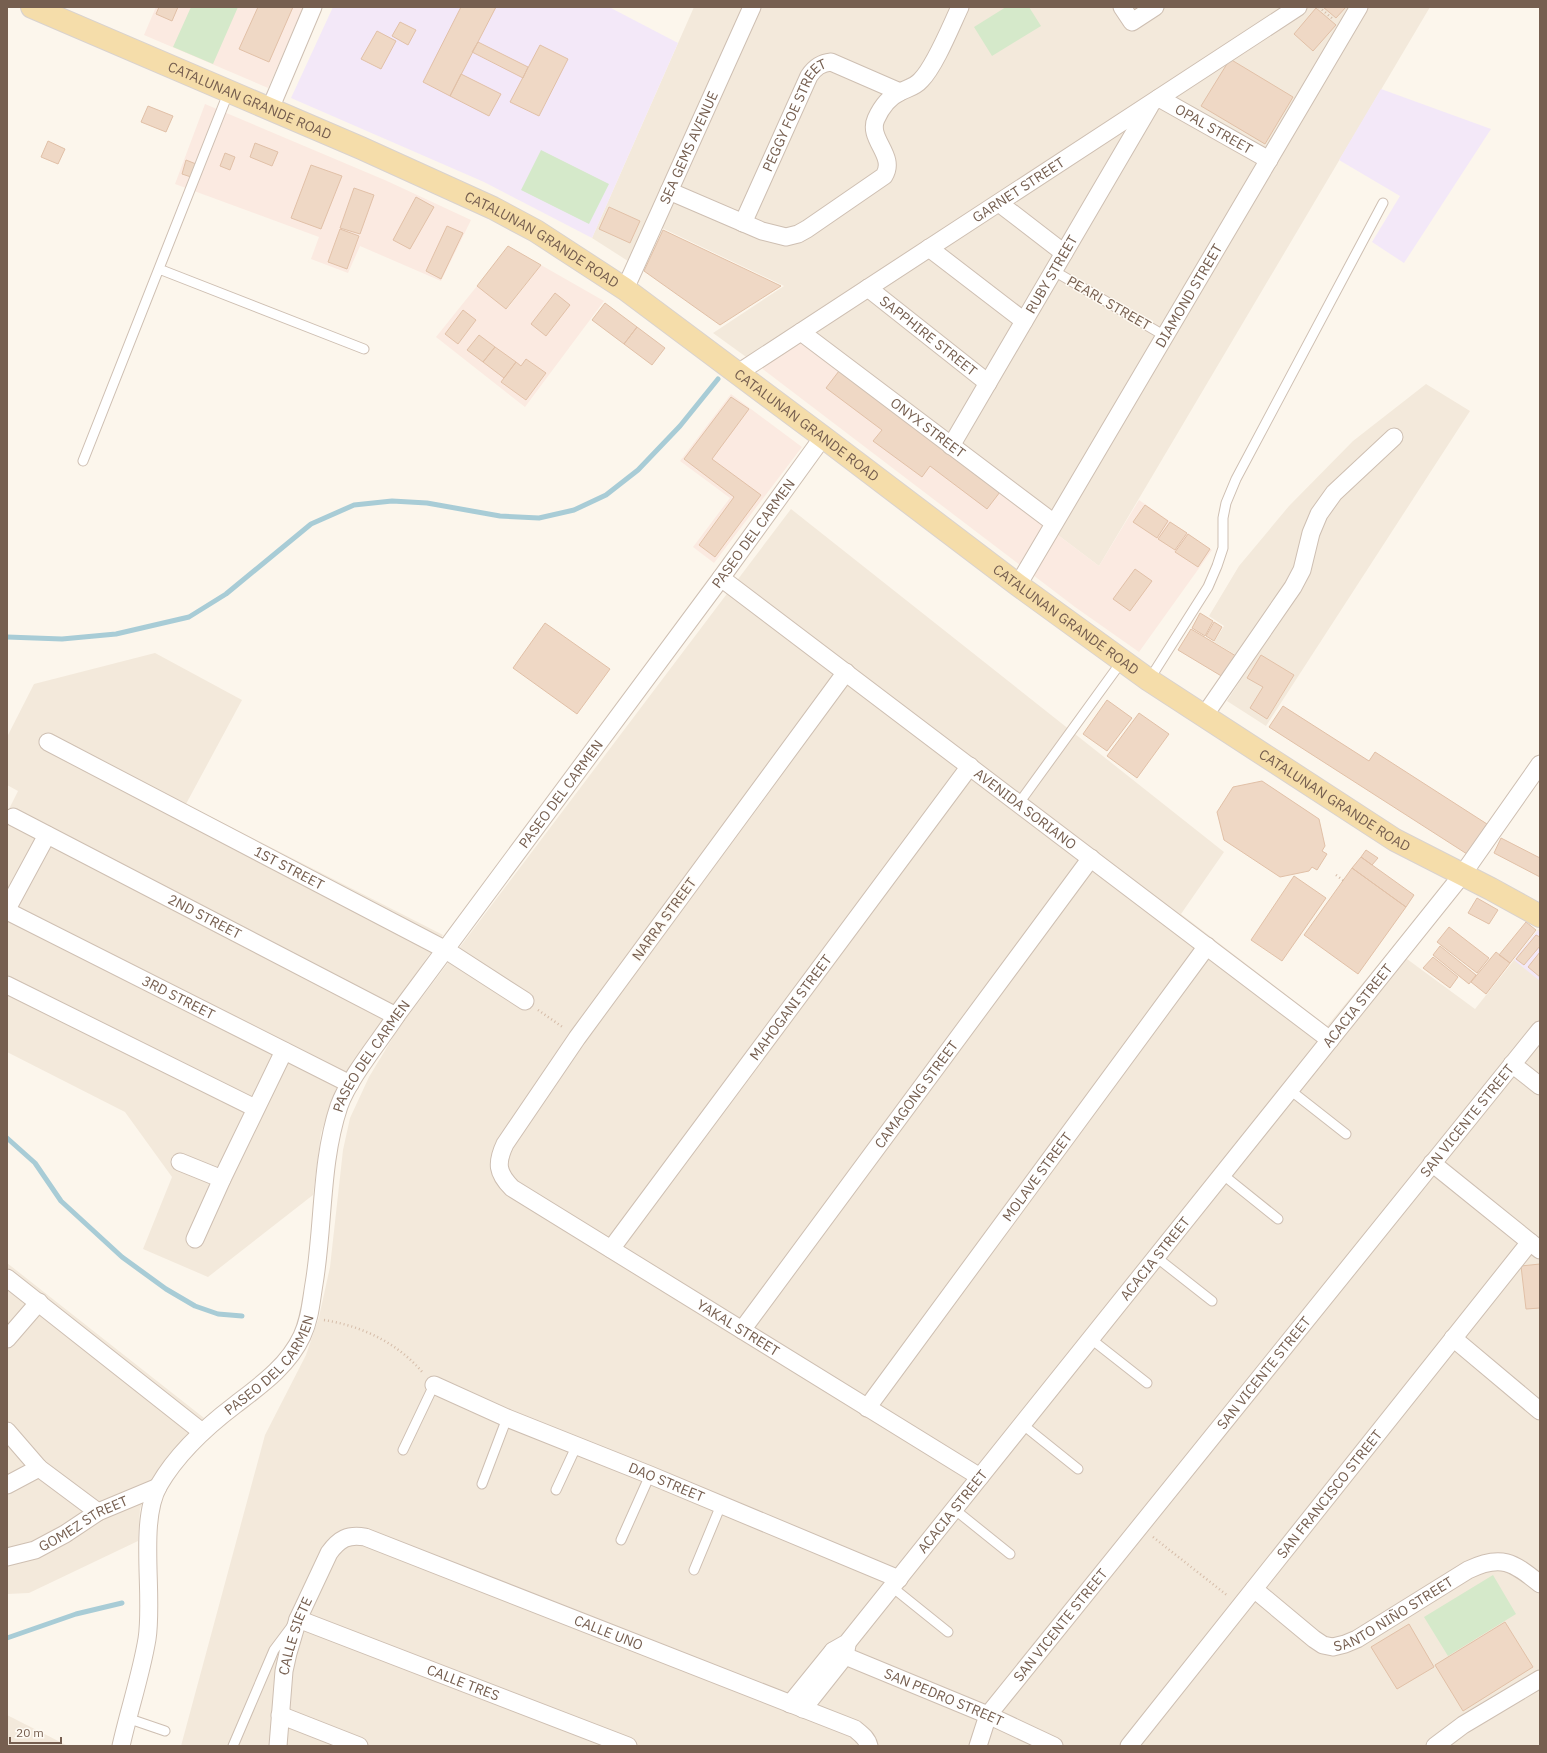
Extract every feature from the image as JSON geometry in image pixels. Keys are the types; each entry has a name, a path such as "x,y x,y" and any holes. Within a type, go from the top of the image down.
{"main road":[{"name":"CATALUNAN GRANDE ROAD","path":"32,7 229,90 493,208 574,254 738,373 1018,585 1149,680 1372,826 1417,852 1491,889 1540,916"}],"street":[{"path":"270,109 313,7"},
{"name":"SEA GEMS AVENUE","path":"624,289 752,7"},
{"path":"669,191 743,223 776,235 786,237 798,234 884,176 888,170 888,160 876,133 875,121 882,108 900,92 913,87 922,80 936,56 960,7"},
{"path":"1122,7 1132,22 1155,7"},
{"name":"GARNET STREET","path":"738,373 1298,7"},
{"name":"DIAMOND STREET","path":"1018,585 1359,7"},
{"name":"PEGGY FOE STREET","path":"743,223 809,76 814,69 823,63 831,62 900,92"},
{"name":"OPAL STREET","path":"1155,100 1269,160"},
{"name":"RUBY STREET","path":"951,446 1155,100"},
{"path":"999,203 1064,253"},
{"path":"929,248 1024,321"},
{"name":"SAPPHIRE STREET","path":"868,288 988,383"},
{"name":"ONYX STREET","path":"801,332 1054,523"},
{"name":"PASEO DEL CARMEN","path":"121,1746 147,1639 150,1609 148,1539 150,1514 158,1487 180,1456 202,1432 261,1386 280,1368 292,1353 302,1336 309,1317 317,1265 330,1139 340,1105 350,1084 396,1016 824,437"},
{"path":"1204,716 1293,586 1302,570 1311,533 1319,514 1334,493 1394,437"},
{"name":"AVENIDA SORIANO","path":"721,578 1330,1040"},
{"name":"NARRA STREET","path":"501,1174 499,1166 500,1155 505,1144 577,1038 846,672"},
{"name":"1ST STREET","path":"48,742 446,950 525,1001"},
{"name":"ACACIA STREET","path":"796,1706 1462,875 1540,764"},
{"name":"MAHOGANI STREET","path":"611,1249 970,766"},
{"name":"2ND STREET","path":"13,817 396,1016"},
{"path":"7,910 47,835"},
{"name":"CAMAGONG STREET","path":"742,1330 1091,858"},
{"name":"3RD STREET","path":"7,910 350,1084"},
{"name":"MOLAVE STREET","path":"867,1408 1207,946"},
{"path":"7,985 255,1108"},
{"name":"SAN VICENTE STREET","path":"988,1715 1540,1030"},
{"path":"195,1239 255,1108 284,1051"},
{"path":"1512,1064 1540,1086"},
{"path":"180,1162 222,1179"},
{"path":"1432,1163 1535,1246"},
{"name":"YAKAL STREET","path":"501,1174 512,1188 980,1477"},
{"name":"SAN FRANCISCO STREET","path":"1129,1746 1453,1338 1535,1246"},
{"path":"7,1278 202,1432"},
{"path":"7,1339 39,1302"},
{"path":"1453,1338 1540,1411"},
{"name":"DAO STREET","path":"434,1385 506,1418 721,1505 895,1583"},
{"path":"7,1431 39,1468 98,1512"},
{"path":"7,1485 39,1468"},
{"name":"GOMEZ STREET","path":"7,1558 35,1550 65,1534 98,1512 158,1487"},
{"name":"CALLE UNO","path":"345,1537 354,1535 365,1537 855,1729 863,1736 868,1744"},
{"name":"CALLE SIETE","path":"278,1746 284,1672 298,1619 329,1553 336,1543 345,1537"},
{"name":"SANTO NIÑO STREET","path":"1254,1589 1314,1639 1323,1645 1333,1647 1357,1639 1468,1570 1484,1562 1499,1561 1514,1565 1540,1584"},
{"name":"CALLE TRES","path":"298,1619 628,1746"},
{"name":"SAN PEDRO STREET","path":"842,1650 1054,1746"},
{"path":"1435,1746 1463,1725 1540,1679"},
{"path":"280,1715 359,1746"},
{"path":"978,1746 988,1715"}],"lane":[{"path":"83,461 229,90"},
{"path":"1149,680 1208,587 1223,548 1223,518 1226,503 1236,479 1383,203"},
{"path":"159,269 364,349"},
{"name":"PEARL STREET","path":"1054,271 1165,336"},
{"path":"1019,804 1122,661"},
{"path":"1290,1090 1346,1134"},
{"path":"1222,1174 1278,1219"},
{"path":"1156,1257 1212,1301"},
{"path":"1091,1339 1147,1383"},
{"path":"403,1450 434,1385"},
{"path":"482,1484 506,1418"},
{"path":"1022,1424 1078,1469"},
{"path":"556,1490 576,1447"},
{"path":"621,1540 650,1475"},
{"path":"694,1570 721,1505"},
{"path":"954,1509 1010,1554"},
{"path":"895,1583 948,1632"},
{"path":"233,1746 274,1650 284,1635 298,1619"},
{"path":"127,1718 165,1731"}],"path":[{"path":"1336,875 1344,881"},
{"path":"525,1001 577,1038"},
{"path":"309,1317 344,1323 376,1336 398,1349 417,1365 434,1385"},
{"path":"1139,1526 1241,1606"}],"shaded area":[{"path":"156,7 304,7 268,88 144,35"},
{"path":"333,7 609,7 678,43 592,238 484,182 291,98"},
{"path":"694,7 1430,7 1099,566 801,341 760,367 713,333 784,286 662,228 642,270 592,238"},
{"path":"1381,89 1491,129 1404,263 1372,242 1400,196 1339,160"},
{"path":"205,104 387,181 471,220 441,281 360,246 348,273 311,259 319,237 175,184"},
{"path":"541,265 604,301 525,407 436,337 477,286 507,309"},
{"path":"801,341 1099,566 1139,500 1212,550 1139,652 1075,607 760,367"},
{"path":"1426,384 1470,411 1266,726 1227,701 1251,664 1214,642 1224,626 1209,616 1239,566 1289,506 1353,441"},
{"path":"731,394 802,447 714,563 693,547 730,498 680,461"},
{"path":"791,509 1224,852 1181,914 1327,1026 1392,948 1475,1009 1538,930 1540,932 1540,1746 181,1746 265,1435 306,1355 319,1317 330,1267 343,1150 350,1118 369,1077 398,1029"},
{"path":"155,653 242,700 186,804 443,935 337,1086 321,1133 313,1195 208,1277 143,1249 172,1177 125,1112 7,1052 7,813 18,791 7,785 7,737 34,684"},
{"path":"1538,930 1540,932 1540,981 1514,960"},
{"path":"7,1263 204,1418 150,1482 140,1509 138,1541 29,1593 7,1594"},
{"path":"7,1715 68,1746 7,1746"}],"green space":[{"path":"191,7 238,7 213,64 173,47"},
{"path":"1006,7 1029,7 1041,26 992,56 974,27"},
{"path":"541,150 609,184 589,224 521,190"},
{"path":"1493,1575 1516,1614 1448,1656 1424,1617"}],"building":[{"path":"159,7 178,7 172,21 156,14"},
{"path":"258,7 293,7 269,62 239,49"},
{"path":"461,7 496,7 450,96 423,82"},
{"path":"1323,7 1346,7 1336,18"},
{"path":"1316,8 1336,25 1313,51 1294,34"},
{"path":"400,22 416,30 408,45 392,36"},
{"path":"377,31 396,41 381,69 361,59"},
{"path":"478,42 528,67 523,78 472,52"},
{"path":"540,45 568,59 539,116 510,102"},
{"path":"1230,59 1293,97 1265,144 1201,106"},
{"path":"461,74 501,94 489,116 450,96"},
{"path":"148,106 173,116 166,132 141,122"},
{"path":"48,141 65,149 58,164 41,157"},
{"path":"255,143 278,152 272,166 250,157"},
{"path":"225,153 235,157 230,170 220,166"},
{"path":"186,160 196,164 191,177 182,174"},
{"path":"311,165 342,176 321,229 291,218"},
{"path":"354,188 374,195 360,234 340,228"},
{"path":"416,197 434,207 410,249 393,240"},
{"path":"609,207 640,221 630,243 599,229"},
{"path":"447,226 463,233 441,279 426,271"},
{"path":"340,229 359,236 347,269 328,262"},
{"path":"663,230 781,286 720,325 644,271"},
{"path":"508,246 541,265 506,309 477,286"},
{"path":"555,293 570,305 546,336 531,324"},
{"path":"605,303 637,327 624,344 592,320"},
{"path":"463,310 476,320 458,344 445,334"},
{"path":"637,327 665,348 652,365 624,344"},
{"path":"479,335 495,347 483,362 467,350"},
{"path":"495,347 516,362 504,378 483,362"},
{"path":"526,359 546,373 526,400 501,382 516,362 521,366"},
{"path":"839,371 1000,492 987,509 930,466 922,477 873,441 882,430 826,388"},
{"path":"731,397 749,409 712,459 761,495 715,557 699,545 734,497 684,459"},
{"path":"1145,505 1168,521 1157,538 1133,522"},
{"path":"1170,522 1187,533 1175,550 1158,539"},
{"path":"1188,534 1210,549 1198,567 1175,552"},
{"path":"1135,569 1152,581 1130,611 1113,599"},
{"path":"1200,613 1213,621 1205,636 1192,628"},
{"path":"1214,622 1222,627 1214,641 1206,636"},
{"path":"545,623 610,669 577,714 513,668"},
{"path":"1191,629 1236,656 1223,677 1178,650"},
{"path":"1261,655 1294,675 1267,719 1250,708 1263,687 1247,678"},
{"path":"1107,700 1132,718 1107,751 1083,734"},
{"path":"1283,706 1369,761 1375,752 1487,824 1467,854 1269,727"},
{"path":"1139,713 1169,734 1137,778 1107,756"},
{"path":"1262,781 1319,819 1325,846 1322,851 1327,854 1317,870 1312,867 1309,871 1280,877 1224,840 1217,812 1233,787"},
{"path":"1501,838 1540,858 1540,877 1494,853"},
{"path":"1366,850 1378,858 1372,865 1361,857"},
{"path":"1361,857 1414,895 1406,907 1352,868"},
{"path":"1352,868 1406,907 1358,974 1304,935"},
{"path":"1294,876 1326,898 1282,961 1251,940"},
{"path":"1477,898 1498,910 1489,924 1468,913"},
{"path":"1526,922 1536,930 1510,963 1499,955"},
{"path":"1449,927 1489,958 1477,973 1437,942"},
{"path":"1536,935 1540,937 1540,946 1524,965 1516,959"},
{"path":"1440,946 1476,975 1469,984 1433,955"},
{"path":"1496,952 1510,963 1486,994 1471,982"},
{"path":"1540,952 1540,977 1528,967"},
{"path":"1433,957 1458,977 1450,988 1423,968"},
{"path":"1540,1264 1540,1308 1526,1309 1521,1266"},
{"path":"1505,1622 1533,1667 1463,1711 1435,1665"},
{"path":"1409,1624 1434,1667 1397,1689 1371,1647"}],"waterway":[{"path":"7,637 62,639 116,634 189,617 226,594 311,524 354,505 392,501 427,503 500,516 539,518 574,510 606,495 638,470 680,426 718,379"},
{"path":"7,1138 35,1163 61,1201 122,1257 166,1289 195,1306 218,1314 242,1316"},
{"path":"7,1638 76,1614 122,1603"}]}
